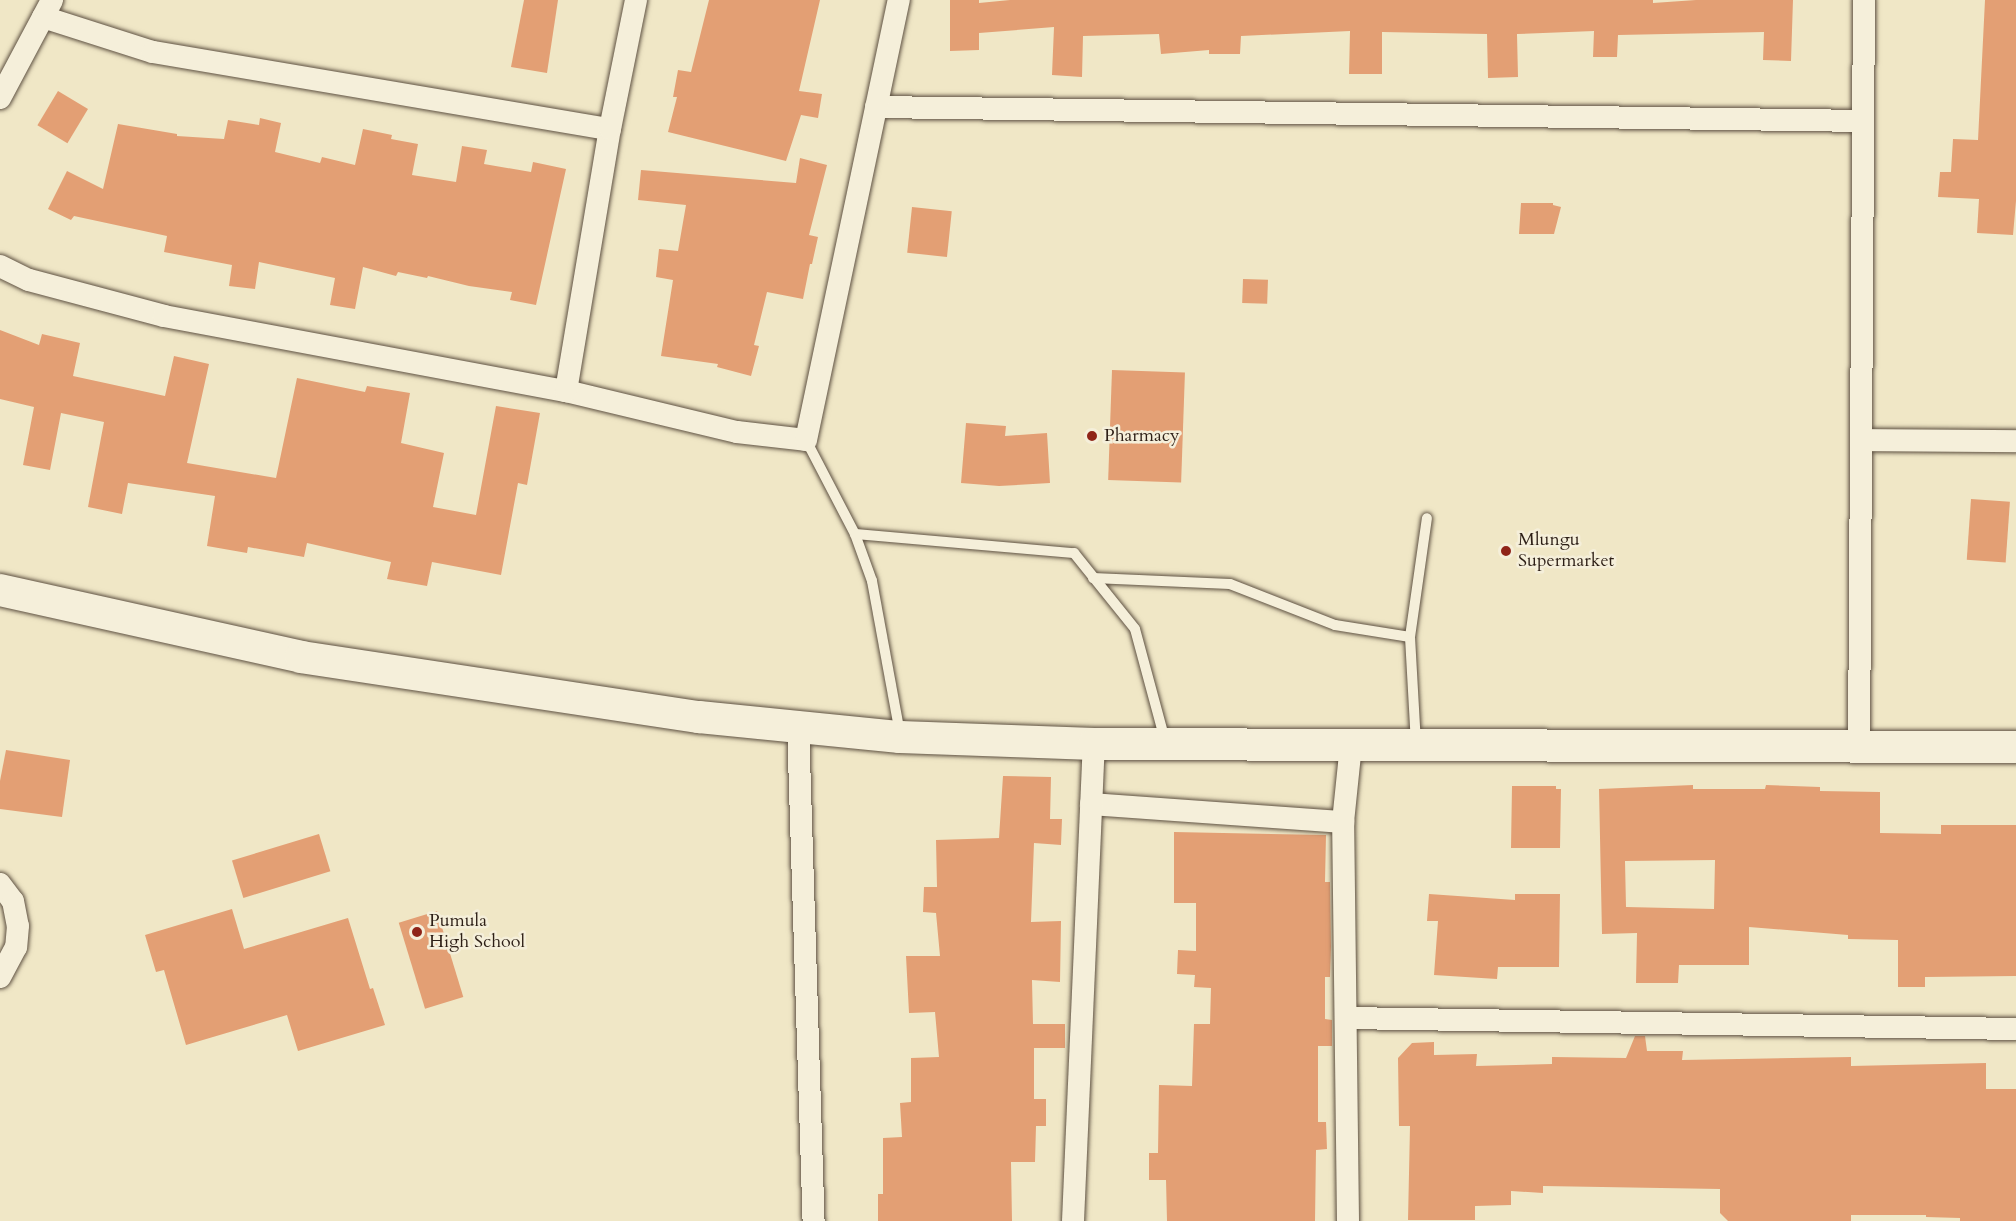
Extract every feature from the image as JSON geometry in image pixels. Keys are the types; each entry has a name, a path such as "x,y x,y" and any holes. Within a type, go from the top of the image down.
{"street":[{"path":"566,391 610,129 636,0"},
{"path":"0,266 29,280 164,316 566,391 738,432 806,440 899,0"},
{"path":"1859,747 1864,0"},
{"path":"0,98 48,9 153,52 610,129"},
{"path":"876,107 1863,121"},
{"path":"1861,440 2016,441"},
{"path":"0,590 301,657 699,717 798,725 900,737 1094,744 2016,747"},
{"path":"798,725 814,1221"},
{"path":"1073,1221 1094,744"},
{"path":"1348,1221 1342,822 1351,744"},
{"path":"1091,804 1342,822"},
{"path":"0,884 13,901 18,926 16,947 0,977"},
{"path":"1346,1018 2016,1029"}],"lane":[{"path":"806,440 855,534 872,582 900,737"},
{"path":"1417,745 1410,637 1427,518"},
{"path":"855,534 1074,553 1135,629 1165,744"},
{"path":"1093,578 1230,584 1335,626 1410,637"}],"building":[{"path":"524,0 558,0 547,73 511,67"},
{"path":"709,0 820,0 799,91 822,94 818,118 801,115 786,161 668,132 677,97 673,97 678,70 691,72"},
{"path":"950,0 979,0 979,3 1010,0 1653,0 1653,3 1696,0 1793,0 1791,61 1763,60 1764,32 1618,35 1617,57 1593,57 1594,31 1517,34 1518,77 1488,78 1487,34 1382,32 1382,74 1349,74 1350,31 1241,36 1240,54 1209,54 1209,50 1161,54 1159,34 1083,36 1082,77 1052,75 1054,27 979,33 979,50 950,51"},
{"path":"1985,0 2016,0 2016,201 2013,235 1977,233 1979,199 1938,197 1940,172 1951,172 1953,139 1978,140"},
{"path":"58,91 88,109 67,143 37,125"},
{"path":"260,118 281,123 275,152 320,163 322,157 355,165 363,129 392,135 391,139 418,144 412,175 456,182 462,146 487,150 484,164 531,172 533,162 566,169 536,305 510,300 512,292 469,286 428,276 427,278 398,272 396,276 363,267 355,309 330,305 335,278 259,262 255,289 229,286 232,265 164,252 167,236 74,216 71,220 48,209 67,171 103,189 118,124 177,134 177,136 224,139 228,120 259,125"},
{"path":"800,158 827,165 809,235 818,237 812,264 810,264 803,299 767,292 754,345 759,346 751,376 717,367 718,364 661,356 673,280 656,277 659,249 678,251 686,205 638,200 641,170 796,183"},
{"path":"1521,203 1553,203 1561,207 1554,234 1519,234"},
{"path":"912,207 952,211 947,257 907,253"},
{"path":"1243,279 1268,280 1267,304 1242,303"},
{"path":"0,330 39,345 42,334 80,343 73,376 165,396 174,356 209,364 187,463 276,478 297,378 365,392 367,386 410,393 401,443 444,453 433,507 476,515 496,406 540,413 527,485 518,483 501,575 432,562 427,586 387,579 391,562 307,543 304,557 248,547 247,553 207,546 215,496 128,483 122,514 88,507 104,422 61,413 50,470 23,465 34,407 0,399"},
{"path":"1112,370 1185,373 1181,482 1108,480"},
{"path":"966,423 1006,426 1005,436 1047,433 1050,483 999,486 961,483"},
{"path":"1971,499 2010,502 2006,563 1967,560"},
{"path":"6,750 70,760 62,817 0,809 0,781"},
{"path":"1003,776 1051,777 1050,819 1062,819 1061,845 1034,843 1031,922 1061,921 1060,982 1032,980 1033,1024 1065,1024 1065,1048 1034,1048 1034,1099 1046,1099 1046,1126 1036,1126 1035,1162 1011,1162 1012,1221 878,1221 878,1194 883,1194 883,1138 902,1137 900,1103 911,1102 911,1058 939,1057 935,1012 909,1013 906,956 940,956 936,913 923,912 924,887 937,887 936,840 999,838"},
{"path":"1693,785 1693,789 1765,789 1766,785 1820,787 1820,791 1880,792 1880,833 1941,834 1941,825 2016,825 2016,976 1925,977 1925,987 1898,987 1898,940 1848,939 1848,935 1749,927 1749,965 1679,965 1678,983 1636,983 1637,933 1602,934 1599,789","holes":["1715,860 1714,909 1626,907 1625,861"]},
{"path":"1512,786 1556,786 1556,789 1561,789 1560,848 1511,848"},
{"path":"1174,832 1326,835 1325,882 1330,882 1331,947 1330,977 1325,977 1325,1019 1332,1020 1332,1046 1318,1046 1318,1122 1326,1122 1327,1149 1316,1150 1315,1221 1167,1221 1166,1180 1149,1180 1149,1153 1158,1153 1159,1085 1192,1086 1194,1024 1210,1024 1211,988 1194,987 1195,975 1177,974 1178,950 1196,951 1196,903 1174,903"},
{"path":"319,834 330,871 243,898 232,861"},
{"path":"1429,894 1515,900 1515,894 1560,894 1559,967 1498,967 1497,979 1434,975 1438,921 1427,921"},
{"path":"232,909 244,949 348,918 370,989 373,988 385,1025 298,1051 287,1015 186,1045 164,970 156,972 145,935"},
{"path":"437,911 463,997 425,1009 399,923"},
{"path":"1635,1036 1645,1036 1647,1051 1683,1051 1682,1060 1851,1057 1851,1066 1986,1063 1986,1089 2016,1089 2016,1221 1960,1221 1960,1218 1926,1217 1926,1215 1851,1215 1851,1221 1728,1221 1720,1213 1720,1189 1543,1186 1543,1193 1511,1191 1511,1205 1475,1206 1475,1220 1408,1220 1410,1126 1399,1126 1398,1058 1412,1043 1434,1042 1434,1055 1477,1054 1476,1066 1552,1064 1552,1057 1626,1058"}],"place":[{"name":"Pharmacy","path":"1092,436"},
{"name":"Mlungu Supermarket","path":"1506,551"},
{"name":"Pumula High School","path":"417,932"}]}
